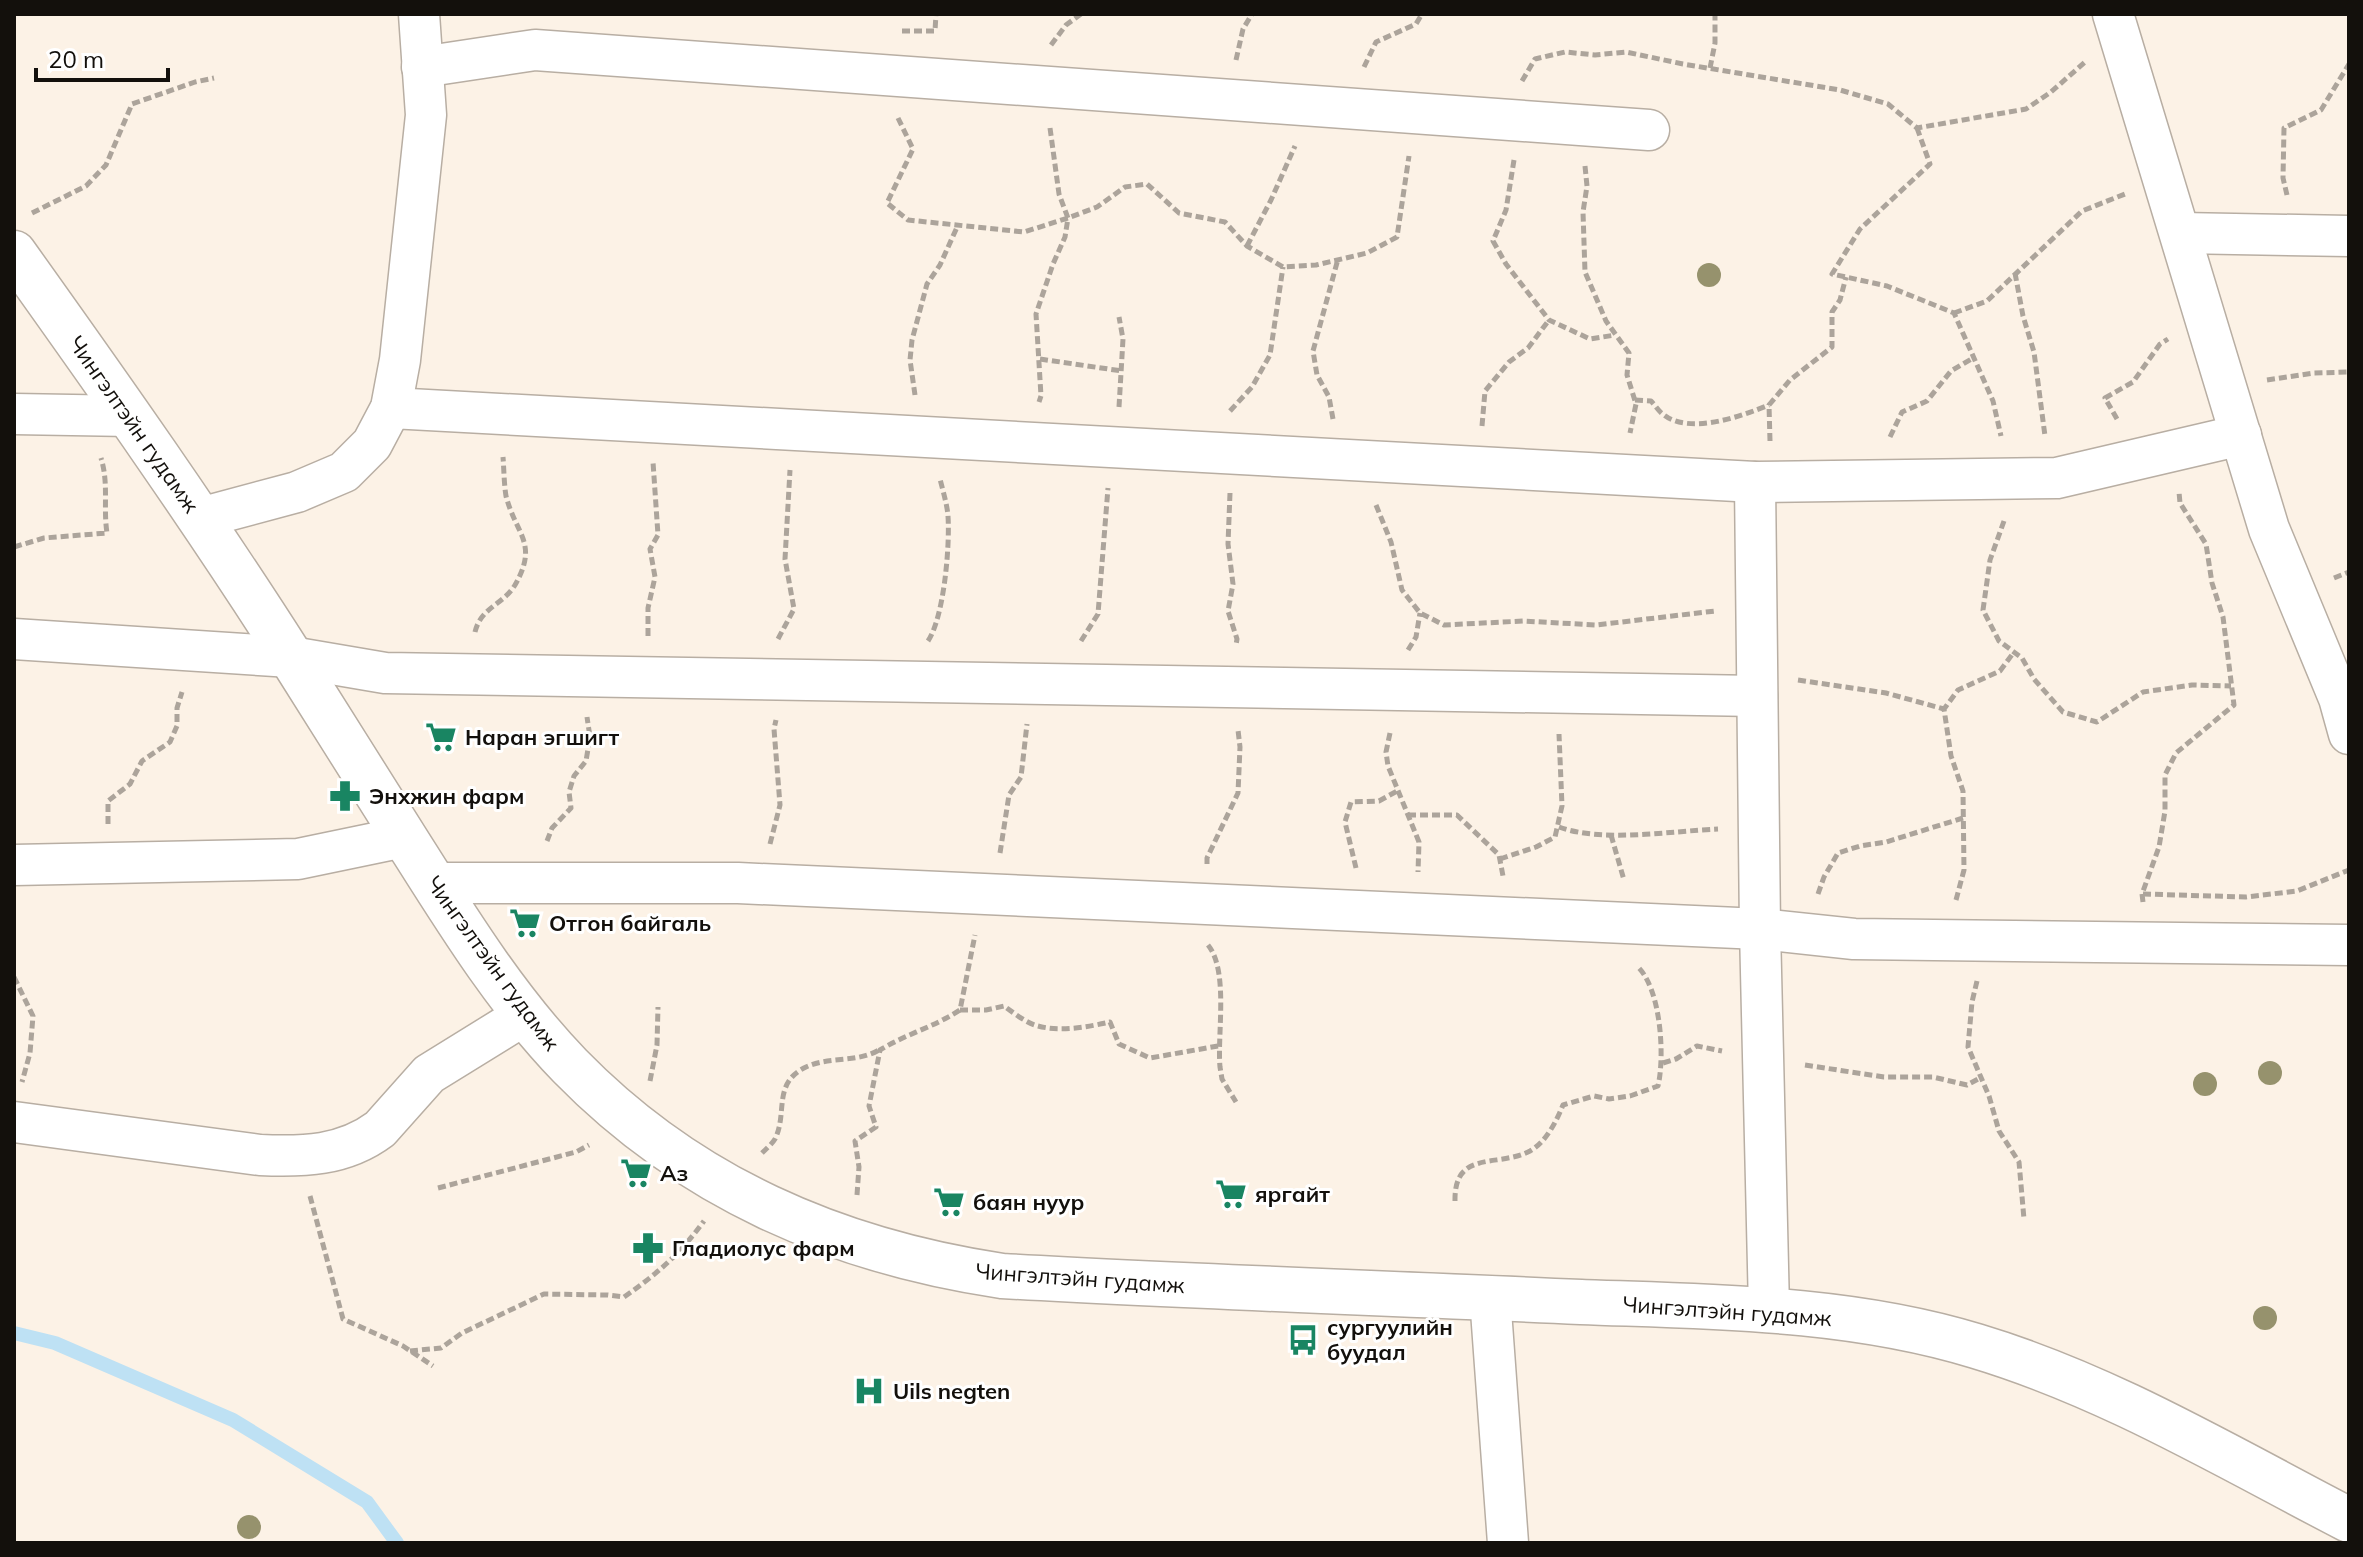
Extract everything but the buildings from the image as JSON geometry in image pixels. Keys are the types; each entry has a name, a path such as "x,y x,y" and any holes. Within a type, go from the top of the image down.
{"main road":[{"name":"Чингэлтэйн гудамж","path":"19,237 130,416 291,657 432,883 526,1014 572,1068 633,1122 727,1187 801,1222 914,1261 1002,1276 1769,1309 1903,1329 1974,1345 2107,1394 2349,1520"}],"street":[{"path":"200,518 297,492 344,472 372,444 391,408 400,360 426,115 419,14"},
{"path":"422,67 451,14"},
{"path":"2118,30 2269,529 2339,698 2349,734"},
{"path":"422,67 535,50 1649,130"},
{"path":"2181,233 2349,236"},
{"path":"391,408 1762,482 2064,476 2241,435"},
{"path":"14,414 130,416"},
{"path":"1762,482 1756,607 1769,1309"},
{"path":"14,639 291,657 385,673 1557,693 1757,685"},
{"path":"14,865 298,859 404,837"},
{"path":"432,883 762,884 1760,929 1854,939 2349,945"},
{"path":"15,1122 260,1155 331,1153 370,1136 429,1074 526,1014"},
{"path":"1490,1297 1508,1543"}],"path":[{"path":"935,31 936,14"},
{"path":"1247,246 1295,145 1312,125 1343,108 1345,93 1365,65 1376,42 1416,24 1422,14"},
{"path":"1710,68 1715,43 1715,14"},
{"path":"1917,128 2026,109 2051,92 2118,30"},
{"path":"1615,335 1590,339 1549,320 1506,264 1493,241 1506,210 1511,185 1514,160 1509,121 1526,73 1535,59 1565,52 1595,55 1626,52 1840,90 1888,104 1917,128 1930,164 1860,229 1832,274 1887,286 1954,313 1987,301 2082,211 2164,179"},
{"path":"2295,235 2283,178 2284,128 2321,110 2349,64"},
{"path":"865,74 875,101 900,119 913,149 887,203 908,220 1024,232 1097,207 1125,187 1147,184 1179,213 1225,222 1247,246 1283,267 1316,265 1367,253 1397,237 1411,147 1411,113"},
{"path":"19,237 33,212 86,186 106,165 132,104 214,78"},
{"path":"1040,376 1036,314 1065,237 1068,218 1059,194 1045,87"},
{"path":"1586,126 1584,162 1587,186 1583,212 1585,272 1606,321 1629,353 1627,375 1635,400 1627,443 1612,474"},
{"path":"937,437 919,412 910,360 912,340 927,284 940,265 958,225"},
{"path":"1329,397 1317,375 1313,351 1338,259"},
{"path":"1252,387 1270,355 1283,267"},
{"path":"2015,272 2034,352 2046,440 2064,476"},
{"path":"1635,400 1651,401 1665,416 1683,423 1728,419 1769,405 1790,380 1832,347 1832,312 1840,300 1846,277"},
{"path":"2105,398 2133,382 2160,344 2182,331 2204,311"},
{"path":"1954,313 1993,401 2001,437 2006,517 1990,560 1983,610 1999,641 2022,658 2034,679 2063,712 2097,722 2143,692 2192,685 2231,686"},
{"path":"960,1010 974,938 993,895 1009,795 1021,777 1031,684 1085,637 1098,614 1110,447 1124,422 1119,408 1123,339 1119,317"},
{"path":"1483,404 1485,391 1509,362 1528,348 1549,320"},
{"path":"1902,412 1927,401 1951,371 1973,358"},
{"path":"1040,359 1122,371"},
{"path":"2229,394 2263,381 2314,373 2349,372"},
{"path":"1762,482 1769,405"},
{"path":"464,674 478,619 513,589 526,562 527,548 506,496 502,454 515,414"},
{"path":"14,547 44,538 107,533 105,471 94,437 81,415"},
{"path":"647,677 648,608 655,577 650,549 658,535 652,467 656,422"},
{"path":"762,884 780,805 774,729 779,703 774,679 778,639 794,609 785,559 787,489 791,466 790,429"},
{"path":"2149,943 2142,894 2159,847 2165,811 2165,775 2176,753 2234,705 2223,617 2212,583 2206,544 2180,503 2175,450"},
{"path":"1226,453 1231,479 1228,544 1233,584 1228,611 1237,639 1232,658 1237,688"},
{"path":"1384,462 1373,498 1391,542 1402,590 1420,613 1444,625 1523,621 1596,625 1756,607"},
{"path":"902,682 936,629 944,580 947,526"},
{"path":"2014,652 2000,671 1958,690 1944,709 1951,756 1963,791 1964,870 1953,908 1977,982 1968,1047 1989,1096 1999,1131 2019,1162 2024,1219"},
{"path":"532,883 552,828 571,808 569,792 574,776 586,761 590,737 586,677"},
{"path":"1757,685 1886,693 1944,709"},
{"path":"1386,690 1384,711 1391,736 1386,752 1388,766 1419,842 1418,913"},
{"path":"1500,859 1546,842 1555,837 1559,827 1562,806 1557,693"},
{"path":"101,863 109,842 108,801 130,784 142,761 170,742 177,726 177,708"},
{"path":"1236,1102 1222,1079 1218,1046 1220,985 1215,953 1206,942 1205,904 1207,858 1238,793 1240,771"},
{"path":"1355,910 1359,884 1345,822 1351,802 1379,801 1399,790"},
{"path":"1408,815 1457,815 1499,855 1504,875 1496,917"},
{"path":"1811,934 1815,901 1838,853 1963,818"},
{"path":"1559,827 1577,834 1598,836 1759,828"},
{"path":"2142,894 2246,897 2297,891 2349,870"},
{"path":"1455,1201 1455,1187 1461,1173 1469,1166 1530,1151 1554,1126 1563,1105 1594,1096 1609,1099 1630,1096 1658,1086 1663,1063 1653,996 1642,972 1623,954 1617,922"},
{"path":"14,977 33,1016 30,1053 15,1122"},
{"path":"410,1351 441,1348 462,1333 544,1294 624,1297 660,1272 681,1251 727,1187 752,1165 775,1138 785,1085 805,1067 833,1060 867,1058 907,1033 926,1028 960,1010 1004,1006 1037,1026 1090,1027 1110,1022 1119,1044 1150,1058 1218,1046"},
{"path":"438,1188 576,1152 633,1122 652,1077 658,1007"},
{"path":"1663,1063 1697,1046 1727,1052 1764,1066 1812,1065 1884,1077 1933,1077 1967,1085 1980,1078"},
{"path":"855,1141 876,1127 869,1106 880,1050"},
{"path":"301,1155 326,1265 343,1319 410,1351 433,1366"}],"waterway":[{"path":"14,1333 55,1343 233,1420 367,1502 397,1543"}],"place":[{"name":"Наран эгшигт","path":"441,737"},
{"name":"Энхжин фарм","path":"345,796"},
{"name":"Отгон байгаль","path":"525,923"},
{"name":"Аз","path":"636,1173"},
{"name":"яргайт","path":"1231,1194"},
{"name":"баян нуур","path":"949,1202"},
{"name":"Гладиолус фарм","path":"648,1248"},
{"name":"сургуулийн буудал","path":"1303,1340"},
{"name":"Uils negten","path":"869,1391"}]}
